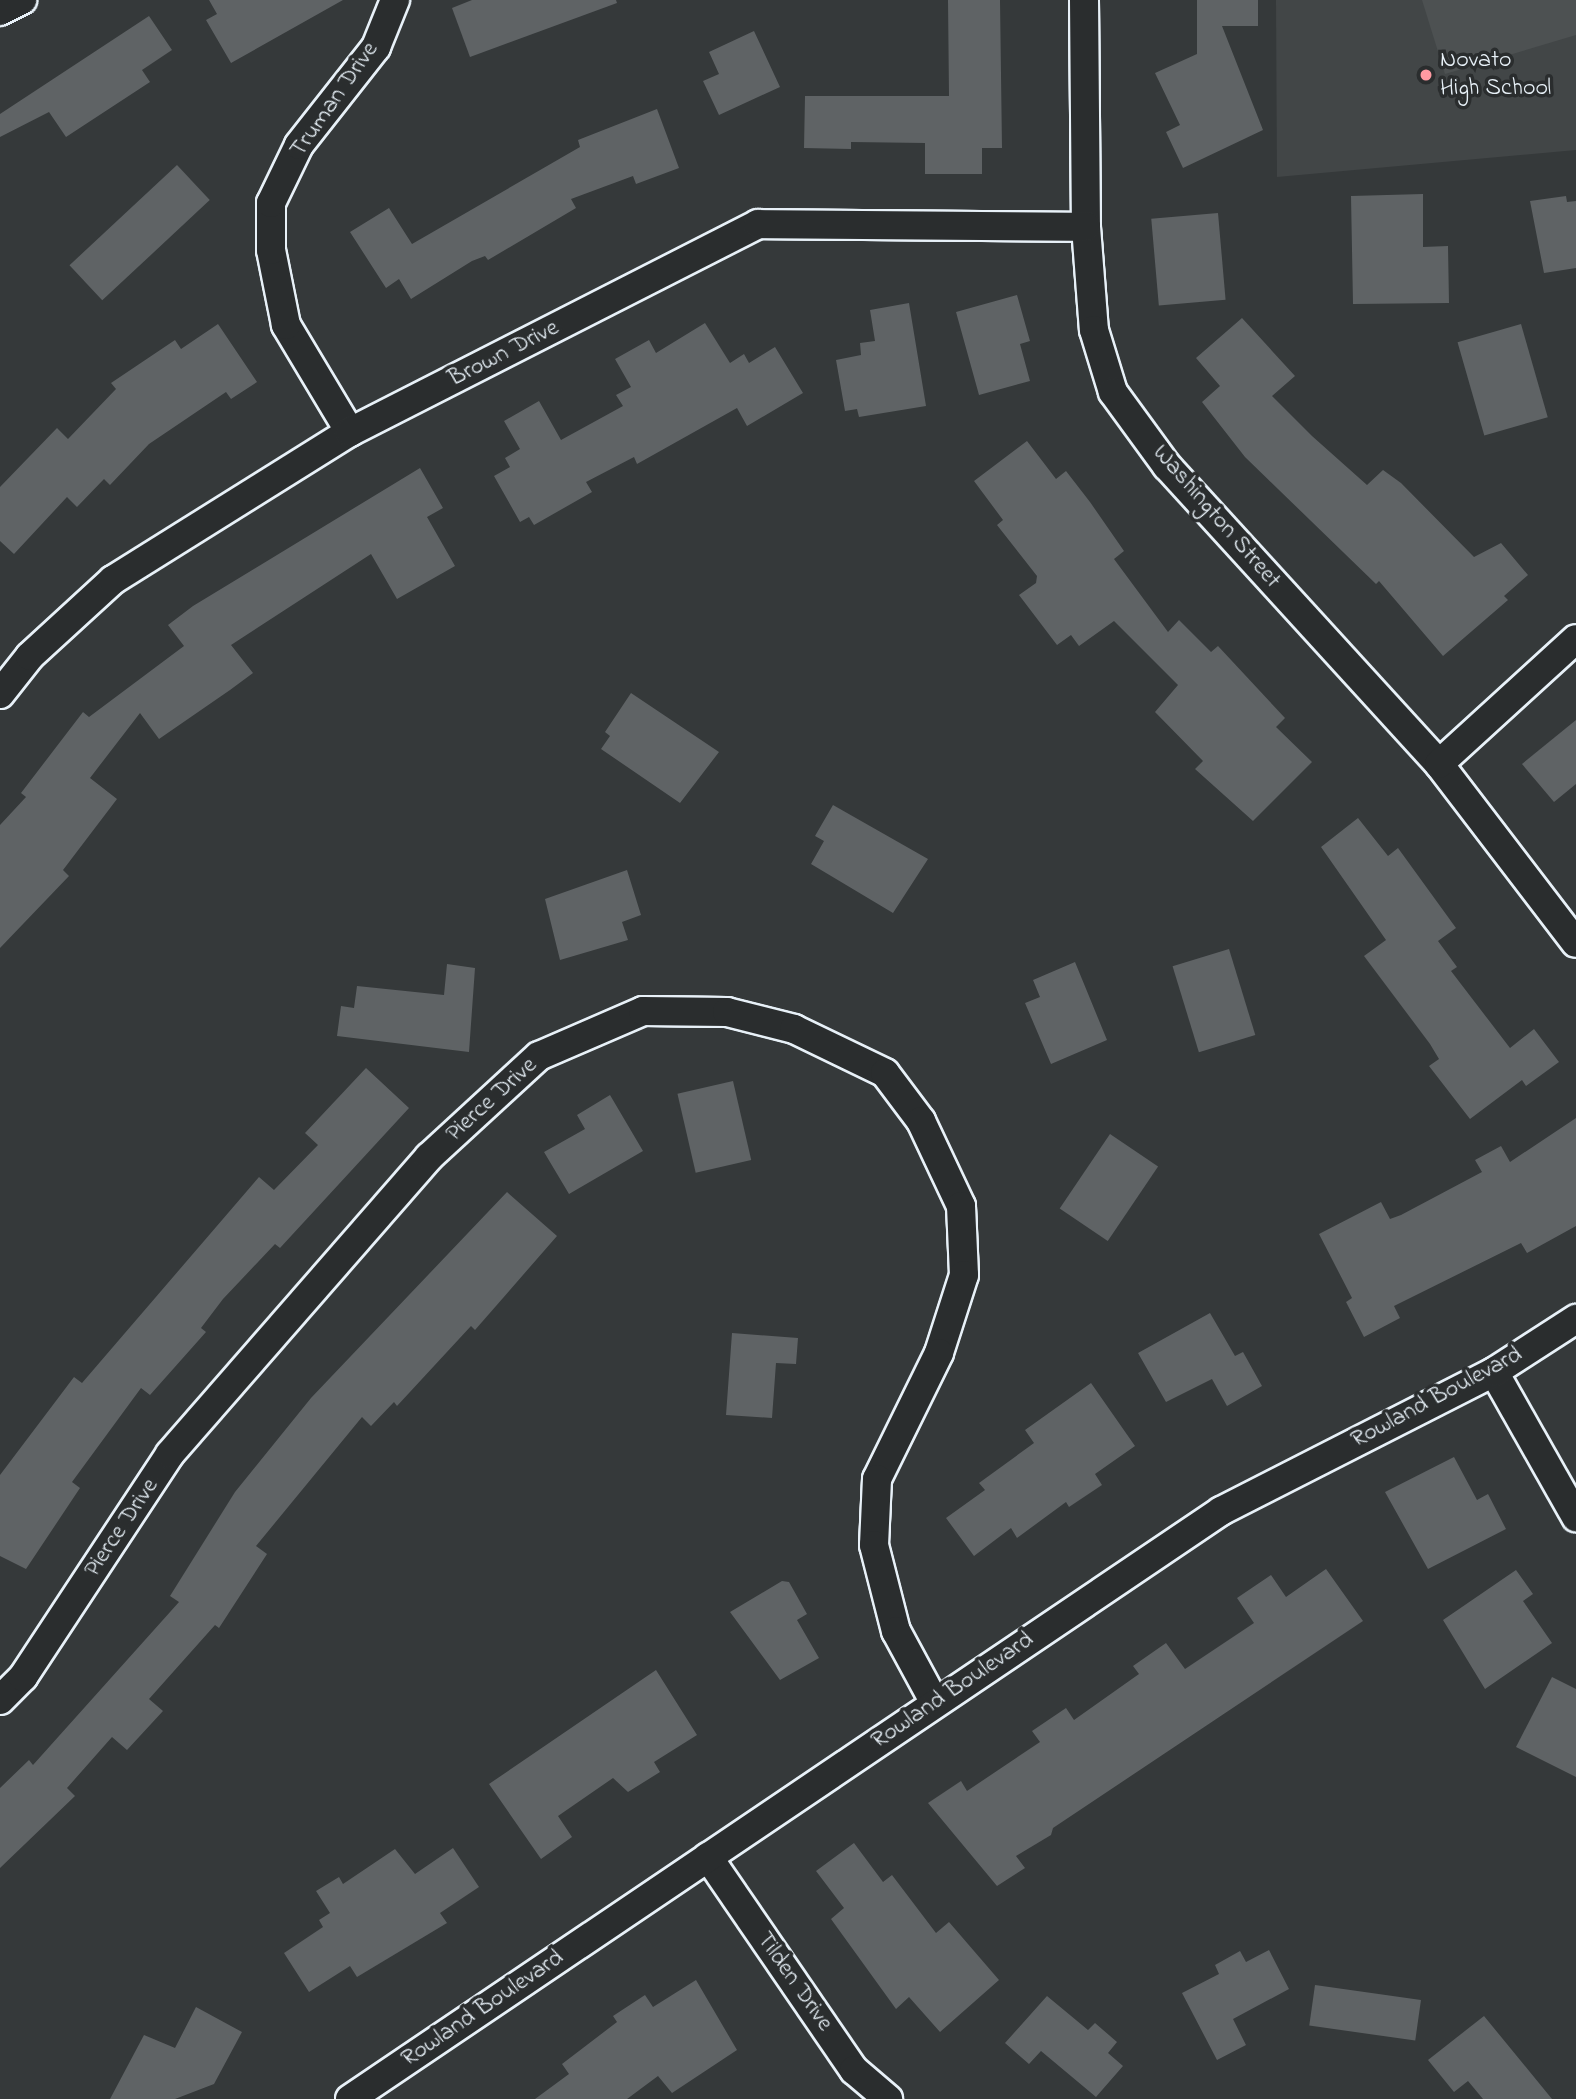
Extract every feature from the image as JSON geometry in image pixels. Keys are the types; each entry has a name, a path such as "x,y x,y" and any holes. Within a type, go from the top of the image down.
{"street":[{"path":"0,11 22,0"},
{"name":"Truman Drive","path":"350,432 286,325 271,250 271,203 299,145 376,47 394,0"},
{"name":"Washington Street","path":"1084,0 1086,227 1094,330 1113,392 1167,466 1439,764 1576,943"},
{"name":"Brown Drive","path":"0,694 30,656 113,580 350,432 758,224 1086,227"},
{"path":"1439,764 1576,639"},
{"name":"Pierce Drive","path":"0,1700 23,1677 170,1454 429,1157 539,1056 643,1011 727,1012 794,1029 886,1073 921,1121 961,1206 964,1275 939,1353 877,1479 874,1545 896,1631 934,1703"},
{"name":"Rowland Boulevard","path":"351,2099 1221,1511 1494,1372 1576,1319"},
{"path":"1494,1372 1576,1517"},
{"name":"Tilden Drive","path":"708,1857 854,2070 888,2099"}],"shaded area":[{"name":"Novato High School","path":"1276,0 1576,0 1576,150 1277,177"},
{"path":"1422,0 1576,0 1576,35 1445,74"}],"building":[{"path":"209,0 343,0 231,63 206,20 217,14"},
{"path":"472,0 616,0 617,3 470,57 452,8"},
{"path":"948,0 1000,0 1002,148 982,148 982,174 925,174 925,143 851,142 851,149 804,148 805,96 949,96"},
{"path":"1197,0 1258,0 1258,26 1222,26 1263,130 1183,168 1166,132 1180,125 1155,73 1197,54"},
{"path":"149,16 172,50 142,70 150,82 66,137 49,112 0,137 0,114"},
{"path":"754,31 780,87 719,115 703,81 719,74 709,52"},
{"path":"657,109 679,168 636,184 633,176 571,199 576,208 488,260 485,256 472,261 411,299 399,279 386,288 350,232 389,208 412,244 580,147 578,140"},
{"path":"177,165 210,200 102,300 69,265"},
{"path":"1423,194 1423,247 1448,246 1449,303 1353,304 1351,196"},
{"path":"1566,196 1567,202 1576,201 1576,268 1544,273 1530,201"},
{"path":"1218,213 1226,300 1159,306 1151,219"},
{"path":"1017,295 1030,341 1020,344 1030,381 979,395 956,312"},
{"path":"909,303 926,406 859,417 857,409 845,411 836,360 861,355 860,343 875,341 870,310"},
{"path":"1242,318 1295,376 1272,396 1312,436 1367,485 1383,470 1401,483 1474,557 1501,543 1528,575 1504,596 1508,600 1443,656 1379,581 1376,584 1245,457 1202,402 1220,386 1196,358"},
{"path":"705,323 730,363 744,354 749,363 775,347 803,393 747,426 737,408 637,464 634,457 586,482 592,492 534,525 529,517 520,522 494,476 510,467 505,458 520,449 504,421 539,401 561,440 623,406 616,395 631,387 615,359 649,340 656,353"},
{"path":"218,324 257,382 231,399 226,392 149,444 110,485 104,479 77,507 67,497 14,554 0,541 0,487 57,428 68,439 116,389 111,383 175,340 181,349"},
{"path":"1521,324 1548,417 1484,435 1458,342"},
{"path":"1027,441 1056,479 1066,471 1090,502 1124,551 1114,559 1168,632 1179,620 1211,652 1218,646 1285,718 1276,727 1312,762 1253,821 1195,769 1203,761 1155,712 1178,685 1114,621 1079,646 1071,635 1057,645 1019,595 1036,583 1037,576 997,525 1003,520 974,481"},
{"path":"420,468 443,508 427,517 455,566 397,599 371,554 231,645 253,673 159,739 140,713 90,778 117,799 63,870 69,876 0,948 0,825 26,797 21,793 83,712 89,717 184,646 168,625 193,606"},
{"path":"631,693 719,752 680,803 601,749 610,736 605,732"},
{"path":"1576,720 1576,784 1554,802 1522,764"},
{"path":"833,805 928,859 893,913 811,864 824,841 815,836"},
{"path":"1358,818 1388,856 1398,848 1456,928 1438,941 1457,967 1451,971 1510,1048 1534,1029 1559,1062 1526,1086 1522,1080 1470,1119 1429,1066 1439,1059 1430,1044 1364,956 1386,940 1321,847"},
{"path":"627,870 641,915 622,922 628,940 560,960 545,899"},
{"path":"1229,949 1255,1035 1199,1052 1173,966"},
{"path":"1075,962 1107,1040 1051,1064 1025,1003 1040,997 1033,980"},
{"path":"447,964 475,968 469,1052 337,1036 341,1006 354,1008 357,986 444,995"},
{"path":"366,1068 409,1108 280,1248 275,1244 223,1299 201,1328 206,1332 150,1395 141,1388 72,1482 80,1488 26,1569 0,1556 0,1475 74,1377 82,1383 259,1177 274,1190 318,1145 305,1133"},
{"path":"733,1081 751,1160 696,1173 677,1094"},
{"path":"610,1095 643,1151 569,1194 544,1152 585,1129 577,1115"},
{"path":"1576,1118 1576,1226 1527,1253 1521,1243 1394,1306 1400,1318 1364,1337 1346,1302 1352,1298 1319,1234 1381,1202 1390,1219 1401,1215 1482,1172 1475,1160 1501,1146 1510,1162"},
{"path":"1110,1134 1158,1166 1108,1241 1060,1209"},
{"path":"507,1192 557,1236 475,1330 471,1326 397,1406 394,1402 371,1426 362,1417 256,1546 267,1554 219,1628 215,1625 149,1699 163,1711 127,1750 112,1737 67,1788 75,1796 0,1868 0,1788 29,1760 33,1765 179,1602 170,1596 235,1492 311,1398"},
{"path":"1210,1313 1235,1356 1243,1352 1262,1386 1227,1406 1212,1379 1166,1402 1138,1353"},
{"path":"732,1333 798,1338 796,1364 776,1363 772,1418 726,1415"},
{"path":"1091,1383 1135,1446 1095,1474 1102,1485 1069,1507 1066,1502 1017,1538 1011,1528 974,1556 946,1518 985,1490 979,1483 1034,1443 1025,1430"},
{"path":"1454,1457 1477,1500 1488,1494 1506,1529 1428,1569 1385,1492"},
{"path":"1326,1569 1363,1621 1053,1828 1051,1835 1016,1856 1025,1868 997,1886 928,1803 961,1781 967,1791 1040,1742 1032,1731 1066,1708 1074,1720 1139,1674 1133,1666 1166,1643 1185,1669 1254,1623 1237,1598 1271,1575 1286,1597"},
{"path":"1516,1570 1533,1594 1523,1601 1552,1643 1485,1689 1443,1620"},
{"path":"782,1581 789,1582 807,1614 797,1620 819,1658 780,1680 730,1612"},
{"path":"656,1670 697,1735 654,1762 660,1772 628,1792 613,1778 558,1816 572,1837 541,1859 489,1784"},
{"path":"1552,1677 1576,1689 1576,1777 1516,1747"},
{"path":"854,1843 883,1882 892,1875 936,1933 949,1922 999,1980 940,2032 909,1997 896,2009 831,1919 844,1908 816,1871"},
{"path":"453,1848 479,1887 440,1913 447,1923 357,1977 350,1966 309,1992 284,1953 323,1927 319,1920 330,1913 316,1891 339,1877 343,1884 395,1849 415,1874"},
{"path":"1269,1950 1289,1989 1233,2019 1246,2045 1217,2060 1182,1993 1219,1974 1215,1965 1240,1951 1246,1962"},
{"path":"696,1980 737,2050 672,2093 658,2076 627,2099 535,2099 569,2074 562,2064 617,2022 613,2016 645,1995 653,2007"},
{"path":"1315,1985 1421,2000 1415,2040 1309,2026"},
{"path":"1047,1996 1088,2030 1095,2023 1117,2042 1108,2053 1123,2066 1096,2097 1041,2051 1029,2064 1005,2043"},
{"path":"196,2007 242,2032 214,2084 175,2099 110,2099 144,2035 175,2048"},
{"path":"1484,2016 1552,2099 1483,2099 1468,2081 1454,2092 1428,2060"}],"place":[{"name":"Novato High School","path":"1426,75"}]}
